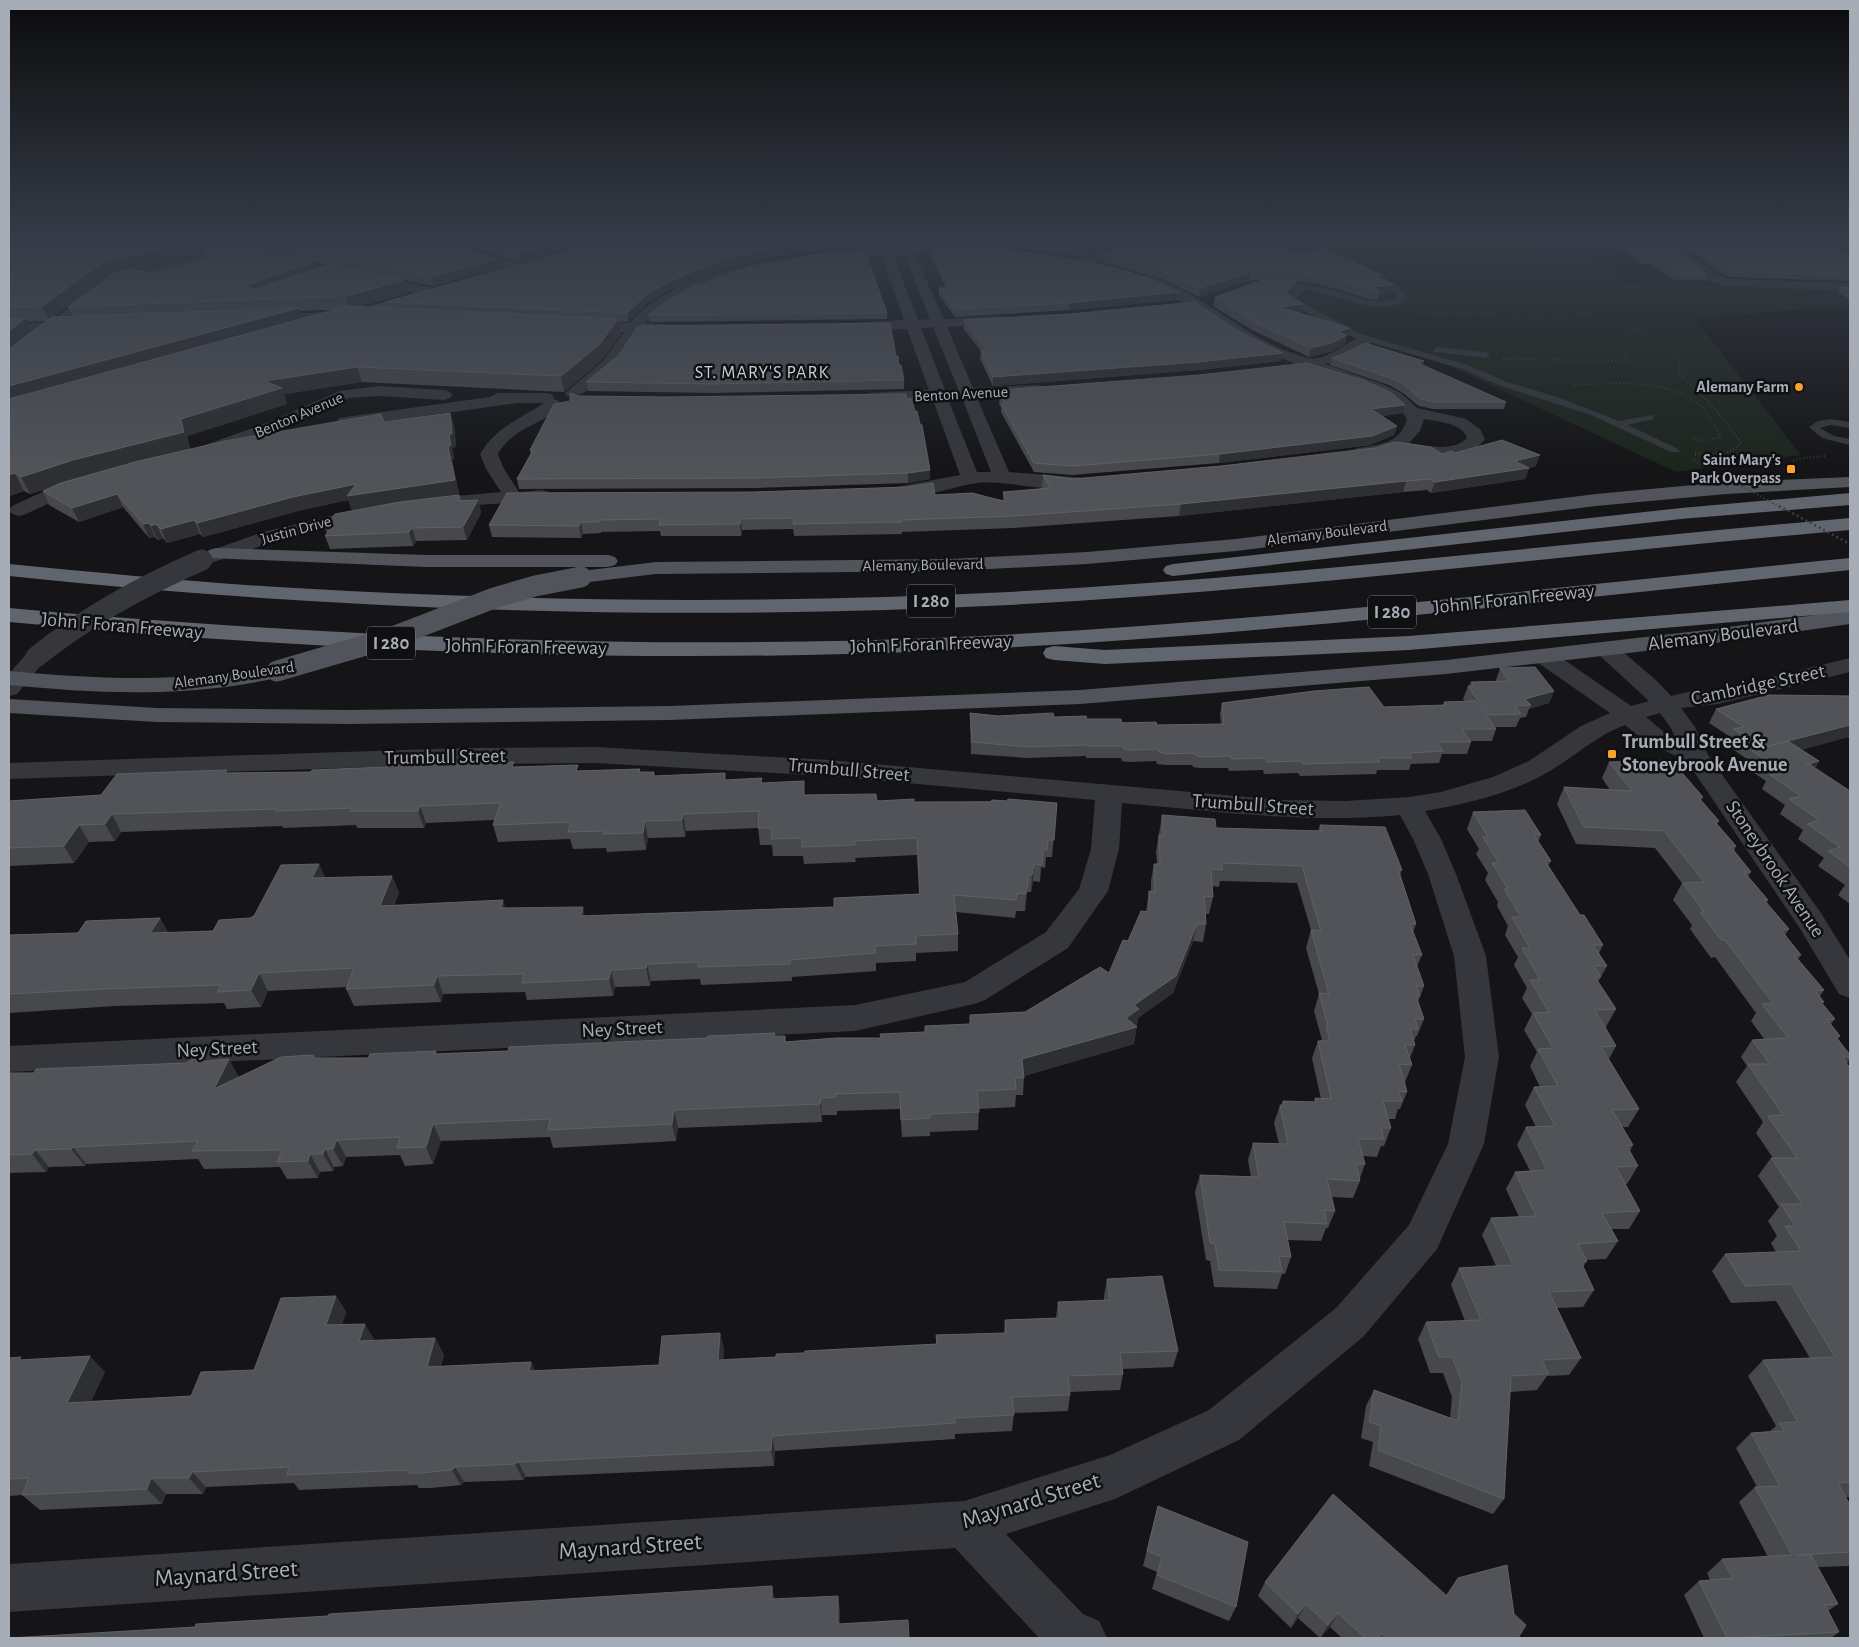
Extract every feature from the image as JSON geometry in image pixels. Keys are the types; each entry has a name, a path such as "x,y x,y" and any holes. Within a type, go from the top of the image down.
{"highway":[{"path":"552,604 960,586 1091,577 1403,546 1593,522 1850,499"},
{"name":"John F Foran Freeway","path":"9,570 237,591 401,600 552,604 825,604 1096,594 1303,578 1850,524"},
{"name":"John F Foran Freeway","path":"9,616 230,635 477,646 725,649 933,644 1060,638 1288,622 1850,564"},
{"path":"933,644 1105,657 1174,655 1409,643 1850,606"}],"main road":[{"path":"295,332 360,314"},
{"name":"Alemany Boulevard","path":"12,682 167,685 215,681 277,671 390,638 494,598 536,586 629,570 1015,563 1160,552 1295,538 1586,501 1759,486 1850,482"},
{"path":"209,557 426,561 634,560 872,566"},
{"name":"Alemany Boulevard","path":"9,706 156,715 250,717 543,715 829,708 1080,697 1545,657 1850,617"}],"street":[{"path":"9,360 70,314"},
{"path":"513,497 495,469 489,454 494,444 550,401 580,396 595,376 611,361 633,328 647,314"},
{"path":"909,314 970,479"},
{"path":"935,314 1002,477"},
{"path":"1212,314 1258,342 1308,364 1392,394 1414,412 1462,424 1473,430 1476,439 1467,448 1451,450 1430,451 1392,446"},
{"path":"246,319 353,316 403,317"},
{"path":"836,327 1011,320"},
{"path":"9,328 88,325"},
{"path":"563,326 686,328"},
{"path":"1280,368 1336,357 1366,340"},
{"name":"Benton Avenue","path":"853,398 967,394 1056,388"},
{"name":"Benton Avenue","path":"311,428 200,452 275,426 338,397 354,393 379,391 550,401"},
{"name":"Benton Avenue","path":"329,425 514,399"},
{"path":"1345,455 1372,452 1392,446 1405,438 1413,430 1416,422 1414,412"},
{"path":"880,492 925,489 970,479 1002,477 1072,483 1099,481"},
{"path":"19,510 47,497 96,481"},
{"path":"404,507 463,500 555,496"},
{"name":"Justin Drive","path":"12,682 36,657 79,624 112,603 162,577 209,557 304,527 386,510"},
{"name":"Stoneybrook Avenue","path":"1607,650 1649,686 1683,728 1695,755 1810,920 1850,986"},
{"path":"1545,657 1628,715 1656,738 1695,755"},
{"name":"Cambridge Street","path":"1665,704 1690,699 1719,697 1850,665"},
{"name":"Trumbull Street","path":"9,771 463,756 595,755 829,768 1289,809 1331,811 1409,806 1461,796 1501,784 1534,769 1603,724 1665,704"},
{"name":"Ney Street","path":"9,1059 855,1018 974,992 1058,940 1093,891 1105,849 1109,793"},
{"name":"Maynard Street","path":"9,1588 964,1524 1115,1476 1224,1425 1350,1322 1423,1237 1466,1144 1482,1057 1470,956 1442,874 1427,839 1409,806"},
{"path":"964,1524 1066,1631 1082,1638"}],"lane":[{"path":"1314,314 1353,334 1458,364 1504,384 1562,402 1619,424 1675,450"},
{"path":"1397,347 1486,355"},
{"path":"1619,424 1650,417"},
{"path":"1850,425 1828,422 1814,427 1818,432 1828,437 1850,442"}],"path":[{"path":"1576,314 1589,314"},
{"path":"1486,355 1495,359 1628,361 1620,350 1624,338 1642,321 1639,314"},
{"path":"1636,328 1652,342 1677,358 1681,365 1680,375 1707,399 1725,419 1741,443 1732,450 1704,454 1687,454"},
{"path":"1687,454 1717,473 1850,544"},
{"path":"1687,454 1705,456 1761,456 1764,458 1735,469 1735,471 1759,486"}],"shaded area":[{"path":"1308,314 1750,314 1695,319 1801,455 1676,472 1452,367 1348,335"}],"building":[{"path":"138,314 277,314 9,386 9,349 52,317"},
{"path":"319,314 511,314 618,319 599,345 561,376 357,367 265,381 282,388 181,419 184,432 73,460 21,477 15,473 9,475 9,399"},
{"path":"649,314 784,314 648,315"},
{"path":"1070,314 1213,314 1240,332 1283,353 1199,362 993,377 981,351 986,350 964,320"},
{"path":"1241,314 1302,314 1350,328 1338,332 1347,335 1332,343 1311,348 1253,322"},
{"path":"26,318 9,331 9,319"},
{"path":"890,323 896,356 898,356 899,365 901,365 904,380 712,384 586,382 619,355 638,326"},
{"path":"1365,343 1424,361 1418,363 1506,402 1435,402 1421,399 1405,385 1391,378 1332,358"},
{"path":"1307,363 1363,380 1392,393 1405,405 1371,409 1397,426 1372,436 1220,454 1073,466 1034,463 1001,404 1005,403 1000,396 1004,394 1001,390 1199,375"},
{"path":"570,393 578,396 667,397 906,394 907,399 911,398 922,425 930,470 908,473 753,478 517,479 533,450 530,450 554,404 570,401"},
{"path":"450,413 452,433 449,436 451,445 448,447 455,480 347,496 356,484 293,497 197,523 194,520 161,529 156,524 151,526 149,523 143,524 117,494 72,508 43,491 61,483 135,462 225,441 381,414 384,422"},
{"path":"1502,440 1540,455 1515,461 1529,468 1435,482 1430,479 1181,504 1014,516 901,520 902,522 793,524 794,518 741,519 740,524 659,525 661,519 599,520 599,522 581,522 579,526 489,525 507,493 753,492 908,487 933,483 935,495 972,493 1007,502 1003,492 1050,488 1043,475 1073,479 1221,466 1375,448 1395,442 1431,447 1442,454 1452,451 1455,453"},
{"path":"459,495 460,501 478,500 463,527 412,528 409,532 325,536 331,528 325,528 335,514 400,502"},
{"path":"1535,667 1554,691 1525,699 1531,705 1515,706 1521,714 1488,715 1468,686 1474,686 1471,682 1509,681 1500,668"},
{"path":"1369,687 1384,707 1446,705 1444,702 1476,701 1496,729 1462,729 1471,742 1437,742 1443,751 1409,753 1412,758 1378,758 1380,762 1303,764 1301,761 1267,762 1266,758 1232,759 1230,756 1201,757 1194,753 1166,754 1159,752 1158,749 1130,750 1124,749 1123,746 1028,747 972,742 970,713 998,716 1053,713 1054,717 1086,716 1087,719 1121,719 1122,723 1156,722 1157,725 1224,724 1222,703 1314,691"},
{"path":"1769,695 1850,696 1850,725 1761,748 1733,729 1744,727 1716,709"},
{"path":"1788,741 1819,761 1809,764 1850,791 1850,867 1828,851 1840,847 1807,824 1819,820 1789,799 1801,796 1770,775 1782,772 1752,751"},
{"path":"1671,760 1703,797 1699,798 1719,821 1715,822 1736,846 1731,847 1751,872 1744,872 1768,900 1764,900 1789,929 1781,930 1801,955 1794,955 1824,990 1815,991 1824,1002 1821,1002 1835,1019 1827,1020 1840,1036 1836,1037 1850,1055 1850,1057 1842,1057 1850,1068 1850,1482 1838,1483 1850,1505 1850,1552 1797,1555 1811,1555 1838,1604 1825,1605 1839,1632 1727,1638 1699,1581 1733,1578 1722,1559 1792,1555 1755,1487 1780,1486 1751,1433 1784,1431 1779,1423 1798,1422 1763,1360 1835,1357 1791,1284 1745,1286 1725,1254 1801,1251 1785,1226 1795,1226 1781,1204 1802,1204 1771,1158 1797,1158 1768,1116 1783,1115 1748,1064 1770,1064 1752,1040 1788,1038 1762,1004 1773,1003 1725,940 1721,940 1700,912 1704,912 1683,883 1704,882 1664,831 1584,827 1564,787 1632,791 1609,762"},
{"path":"514,762 512,767 578,765 576,771 640,769 639,772 654,772 653,776 725,773 725,780 762,778 761,783 804,781 804,795 876,794 877,801 914,799 914,802 991,802 992,800 1007,801 1008,799 1057,803 1054,840 1048,840 1047,850 1043,850 1042,865 1034,864 1032,875 1029,875 1026,894 1017,893 1016,900 954,895 958,934 916,936 916,944 875,946 875,953 790,960 790,964 698,967 698,962 647,964 646,968 611,970 609,979 522,983 524,974 437,976 434,985 346,989 354,968 259,973 251,990 217,992 221,985 9,994 9,935 78,933 86,921 160,918 150,933 213,931 219,920 250,918 254,916 281,865 319,864 312,878 392,876 380,906 503,900 501,908 583,907 581,916 834,907 834,898 920,894 917,838 855,841 855,845 802,847 802,838 771,839 772,828 758,828 759,811 683,814 682,820 645,821 643,833 603,834 604,831 568,832 571,822 493,825 501,803 420,806 418,811 350,811 352,808 112,814 105,824 79,825 64,846 9,848 9,801 101,795 117,774 227,770 225,773 311,772 312,770 386,767 387,764"},
{"path":"1525,810 1541,835 1534,835 1551,861 1545,861 1580,915 1584,915 1603,945 1593,945 1607,966 1594,966 1601,977 1595,977 1616,1009 1595,1010 1616,1046 1601,1047 1639,1109 1612,1110 1633,1145 1627,1146 1638,1166 1616,1167 1640,1211 1602,1213 1618,1241 1578,1244 1587,1261 1581,1262 1594,1290 1549,1292 1581,1358 1542,1360 1549,1374 1511,1376 1504,1499 1378,1450 1381,1426 1369,1422 1374,1390 1458,1421 1462,1381 1452,1357 1439,1357 1426,1322 1481,1320 1459,1268 1513,1265 1491,1218 1536,1216 1515,1172 1547,1170 1526,1127 1555,1126 1534,1087 1558,1086 1538,1049 1553,1048 1533,1013 1549,1012 1530,980 1540,980 1522,948 1530,948 1512,917 1521,917 1504,889 1508,889 1492,863 1499,863 1483,837 1488,837 1473,812"},
{"path":"1162,815 1215,819 1216,828 1322,831 1320,825 1385,827 1402,870 1398,869 1416,924 1410,924 1422,955 1413,955 1424,986 1416,986 1420,996 1416,996 1424,1019 1415,1019 1418,1029 1410,1029 1415,1045 1405,1045 1412,1065 1399,1064 1407,1092 1398,1091 1402,1101 1383,1101 1391,1128 1381,1128 1384,1139 1358,1139 1365,1164 1356,1164 1360,1181 1327,1179 1335,1211 1324,1210 1327,1224 1284,1222 1291,1257 1279,1256 1282,1272 1219,1270 1215,1244 1210,1243 1200,1175 1259,1177 1253,1143 1288,1144 1280,1105 1283,1105 1283,1101 1316,1102 1315,1098 1331,1099 1318,1041 1330,1041 1319,993 1329,994 1311,930 1321,931 1302,866 1222,863 1222,870 1211,869 1213,897 1204,896 1206,924 1197,924 1176,976 1134,1005 1139,1009 1126,1018 1137,1027 1022,1059 1024,1078 1015,1078 1016,1089 977,1091 979,1112 930,1114 930,1118 901,1120 900,1092 835,1094 836,1097 821,1098 820,1104 674,1110 672,1124 548,1130 550,1119 433,1124 426,1147 397,1148 400,1137 337,1140 333,1149 325,1149 323,1154 310,1154 308,1161 277,1162 282,1150 192,1151 198,1141 73,1147 71,1149 35,1150 32,1154 9,1155 9,1073 34,1073 36,1069 186,1063 195,1058 197,1062 229,1059 214,1089 281,1057 313,1055 315,1058 368,1058 370,1054 436,1051 434,1054 508,1051 509,1047 775,1033 774,1036 785,1036 785,1042 836,1038 881,1038 880,1034 925,1032 925,1026 970,1024 970,1015 1025,1012 1100,967 1109,973 1123,940 1128,941 1141,911 1149,912 1149,891 1155,892 1154,864 1160,864 1159,835 1163,835"},
{"path":"1162,1276 1178,1351 1120,1353 1123,1374 1068,1376 1070,1395 1012,1397 1014,1415 955,1418 955,1423 772,1436 771,1450 518,1462 515,1464 455,1467 452,1470 421,1473 409,1473 407,1470 287,1475 289,1467 192,1472 189,1478 151,1478 147,1489 22,1495 29,1478 9,1479 9,1358 21,1357 19,1360 90,1356 67,1403 191,1396 201,1372 254,1370 281,1298 336,1296 326,1325 365,1324 359,1341 435,1338 427,1367 531,1362 529,1371 659,1365 662,1336 720,1333 718,1360 776,1357 776,1354 804,1353 805,1351 937,1344 936,1335 1006,1333 1005,1320 1060,1318 1058,1302 1110,1300 1107,1279"},
{"path":"1333,1494 1447,1596 1458,1578 1507,1565 1514,1614 1526,1625 1518,1638 1387,1638 1381,1633 1378,1638 1365,1638 1338,1613 1328,1625 1306,1604 1298,1614 1265,1582"},
{"path":"1158,1506 1248,1542 1236,1607 1157,1575 1162,1557 1147,1551"},
{"path":"772,1586 772,1599 838,1596 838,1624 908,1620 909,1638 9,1638 195,1627 196,1624 328,1616 329,1614"}],"place":[{"name":"Alemany Farm","path":"1799,387"},
{"name":"Saint Mary's Park Overpass","path":"1791,469"},
{"name":"Trumbull Street & Stoneybrook Avenue","path":"1612,754"}],"district":[{"name":"ST. MARY'S PARK","path":"762,373"}]}
